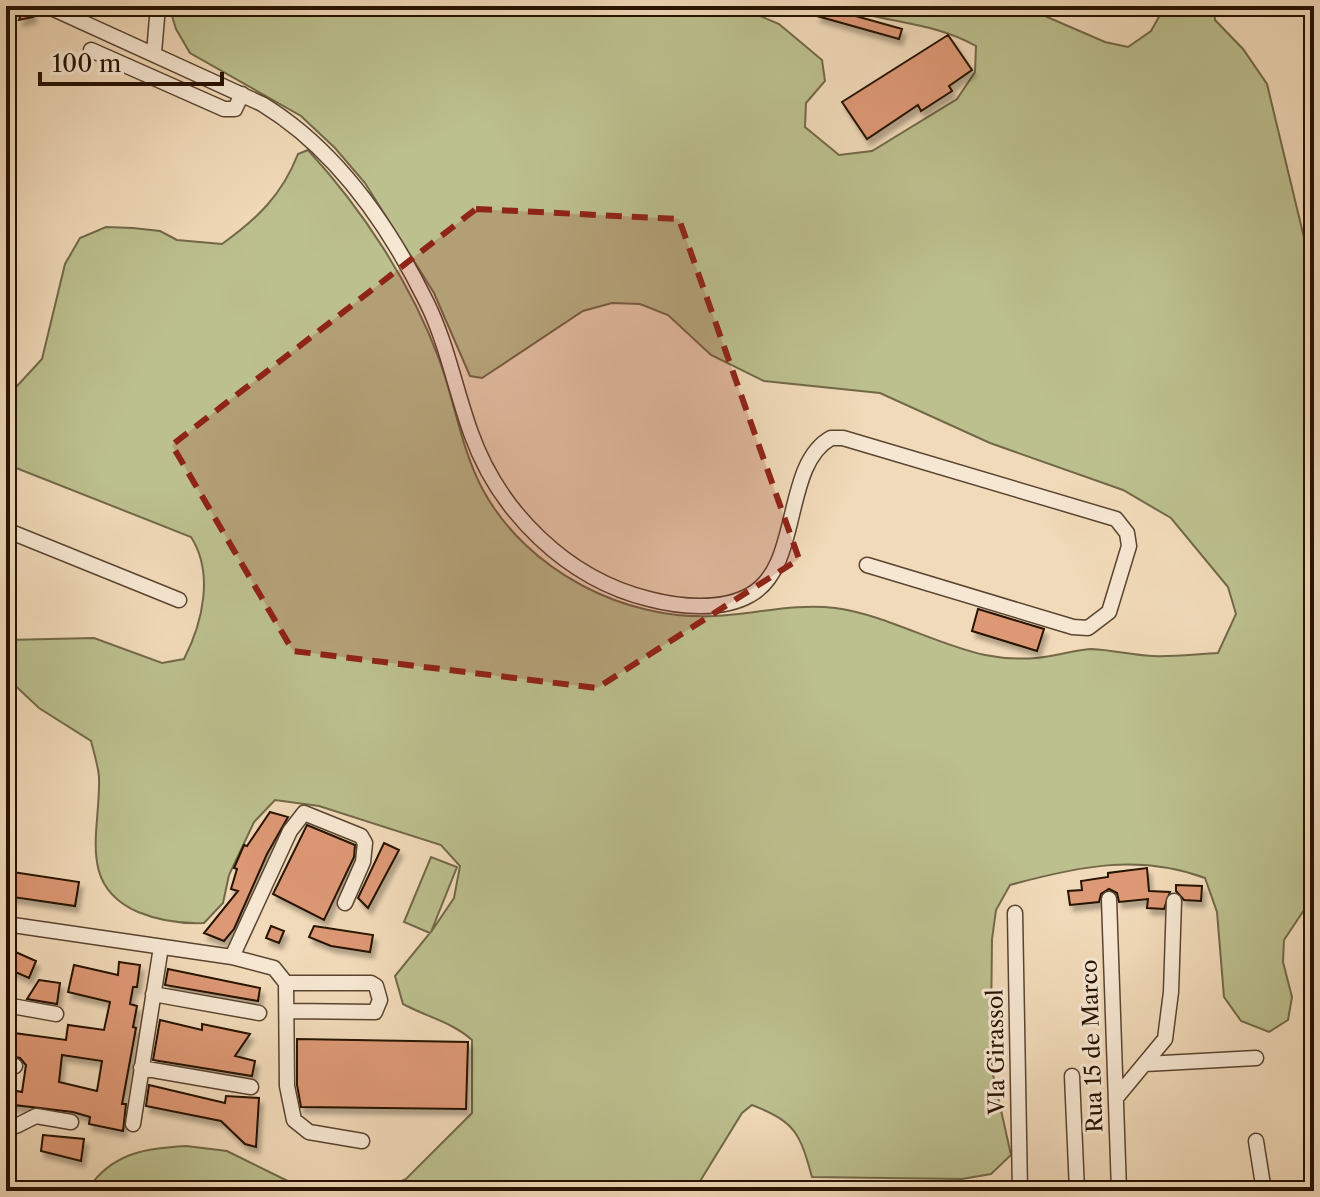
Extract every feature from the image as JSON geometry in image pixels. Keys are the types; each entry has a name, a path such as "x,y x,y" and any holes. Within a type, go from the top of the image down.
{"street":[{"path":"6,8 14,6"},
{"path":"47,6 242,94 295,124 328,154 357,189 426,301 446,349 471,435 493,477 516,512 546,544 584,574 624,593 663,603 715,606 751,595 769,576 782,549 813,452 831,438 843,438 1116,519 1127,533 1129,546 1109,612 1088,628 1073,627 867,565"},
{"path":"154,53 158,6"},
{"path":"91,50 224,109 235,109 242,94"},
{"path":"6,530 179,600"},
{"path":"232,957 290,831 304,813 361,836 365,843 363,862 345,903"},
{"name":"Rua 15 de Marco","path":"1109,899 1119,1191"},
{"path":"1116,1098 1158,1050 1169,1025 1174,901"},
{"name":"VIa Girassol","path":"1015,913 1020,1191"},
{"path":"6,924 232,957 261,963 284,976 288,1011 287,1086 294,1120 309,1132 362,1141"},
{"path":"133,1124 161,947"},
{"path":"286,983 371,983 380,1000 375,1012 288,1011"},
{"path":"153,994 259,1013"},
{"path":"6,1005 56,1014"},
{"path":"1145,1064 1256,1058"},
{"path":"141,1068 251,1087"},
{"path":"1072,1076 1077,1191"},
{"path":"6,1126 16,1126 36,1116 71,1122"},
{"path":"1256,1141 1264,1191"}],"highlighted area":[{"path":"476,209 679,219 799,559 597,688 293,651 172,445"}],"green space":[{"path":"169,6 737,6 779,24 822,60 825,81 806,103 805,127 839,155 872,151 957,99 975,72 976,46 925,27 837,6 941,6 961,14 1013,9 1045,16 1105,42 1128,47 1151,31 1165,6 1214,6 1215,20 1243,49 1267,84 1314,279 1314,895 1284,940 1283,962 1292,997 1288,1020 1269,1032 1241,1021 1224,997 1217,912 1205,878 1156,866 1131,864 1083,868 1010,885 996,910 992,939 992,1070 1011,1155 991,1174 962,1179 812,1177 794,1131 778,1117 752,1105 742,1113 694,1191 380,1191 406,1179 472,1113 472,1040 448,1024 403,1004 395,976 430,933 404,922 431,857 457,867 431,932 454,898 460,866 441,845 319,806 275,800 254,822 229,875 223,903 204,923 170,921 138,912 119,901 106,887 99,871 96,835 99,777 91,741 39,708 6,677 6,640 94,638 162,663 184,659 201,614 202,566 191,537 6,464 6,398 42,359 65,264 80,238 106,227 133,228 160,231 177,240 222,244 267,205 292,169 298,154 308,150 366,222 414,303 439,359 475,474 502,519 525,545 552,567 614,600 647,610 681,615 715,616 805,607 835,608 873,617 966,650 1021,659 1092,649 1152,656 1218,653 1236,614 1228,587 1171,518 1123,490 990,443 880,393 764,381 711,355 668,315 640,304 612,303 583,311 482,378 470,376 434,293 365,183 335,148 301,116 190,53 176,29"},
{"path":"186,1146 227,1151 308,1191 94,1191 93,1182 123,1158 147,1150"}],"building":[{"path":"24,6 31,6 33,17 19,20"},
{"path":"820,6 902,29 899,39 817,16"},
{"path":"948,35 972,70 949,86 952,91 921,111 918,105 867,139 842,102"},
{"path":"978,609 1044,629 1037,651 972,631"},
{"path":"270,812 288,817 267,854 234,929 224,941 204,933 238,891 231,889 237,869 234,868 244,845 247,846"},
{"path":"307,825 355,845 354,857 324,920 273,894"},
{"path":"384,843 399,850 368,908 358,898"},
{"path":"1147,868 1149,891 1170,892 1164,909 1147,908 1148,899 1119,902 1117,893 1109,889 1101,894 1099,902 1070,905 1068,891 1082,890 1081,881 1108,877 1108,873"},
{"path":"6,871 79,882 75,906 6,896"},
{"path":"1176,885 1202,886 1201,901 1184,900 1176,891"},
{"path":"271,926 284,931 279,943 266,938"},
{"path":"314,926 373,935 370,952 331,946 309,937"},
{"path":"11,950 36,961 29,978 6,968"},
{"path":"119,962 140,965 137,987 133,987 130,1004 137,1006 133,1027 136,1028 122,1104 126,1104 123,1131 89,1124 90,1117 73,1112 6,1104 6,1089 22,1092 26,1065 20,1058 6,1055 6,1032 66,1040 68,1025 104,1030 110,1002 68,992 74,965 118,975","holes":["62,1055 102,1061 97,1091 59,1082"]},
{"path":"168,969 260,988 258,1001 165,985"},
{"path":"39,980 60,983 57,1004 27,999"},
{"path":"160,1020 202,1030 202,1024 250,1034 235,1056 255,1061 252,1076 153,1060"},
{"path":"297,1039 468,1042 466,1109 301,1107 297,1085"},
{"path":"149,1085 225,1103 226,1096 259,1098 256,1147 245,1144 221,1121 146,1106"},
{"path":"43,1135 84,1139 81,1161 41,1151"}]}
